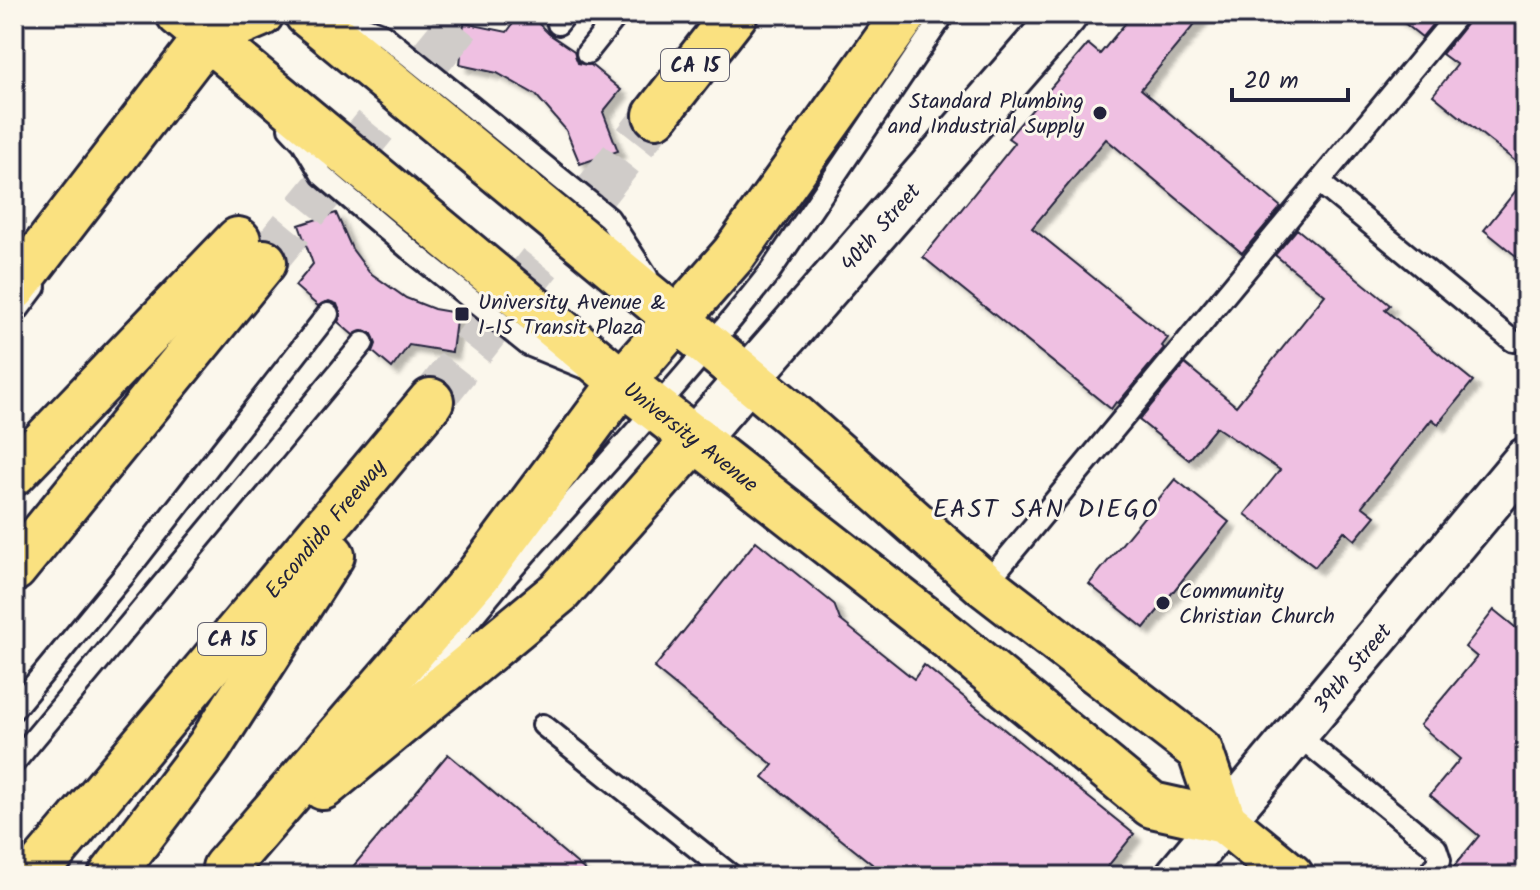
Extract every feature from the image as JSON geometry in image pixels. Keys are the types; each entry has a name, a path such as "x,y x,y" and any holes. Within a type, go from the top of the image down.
{"main road":[{"path":"307,14 810,429 985,585 1200,751 1224,821"},
{"name":"CA 15","path":"656,115 735,14"},
{"path":"221,872 639,395 676,319 734,254 905,14"},
{"path":"14,288 222,37"},
{"name":"University Avenue","path":"222,37 639,395 948,637 1152,805 1224,821 1291,876"},
{"path":"14,473 251,251 14,569"},
{"name":"Escondido Freeway","path":"33,876 431,401 209,747 111,876"},
{"path":"221,872 560,591 696,438"}],"street":[{"name":"40th Street","path":"696,438 1065,14"},
{"name":"39th Street","path":"1177,876 1526,459"}],"lane":[{"path":"327,14 382,34 609,218 676,319"},
{"path":"587,53 618,14"},
{"path":"639,395 710,347 769,273 944,14"},
{"path":"985,585 1458,14"},
{"path":"14,315 222,37"},
{"path":"1319,182 1513,341"},
{"path":"14,709 122,578 328,314"},
{"path":"14,763 363,343"},
{"path":"543,725 732,876"},
{"path":"1295,733 1436,848 1440,860 1428,876"}],"building":[{"path":"520,14 529,14 549,34 574,51 578,63 591,65 621,90 603,112 618,151 580,164 566,130 536,95 497,73 460,65 464,23 507,32"},
{"path":"1133,14 1203,14 1141,89 1281,207 1242,253 1106,139 1032,228 1168,338 1162,346 1164,348 1111,409 923,257 1015,143 1008,138 1088,44 1100,54"},
{"path":"1393,14 1441,14 1422,37"},
{"path":"1471,14 1526,14 1526,170 1433,95 1457,65 1442,54"},
{"path":"1526,178 1526,264 1484,230"},
{"path":"336,213 352,249 369,272 406,298 434,309 457,313 452,352 409,345 392,368 373,352 376,344 372,334 364,330 353,335 338,322 341,315 337,304 329,301 318,306 295,286 313,264 299,225"},
{"path":"1297,229 1390,305 1385,310 1473,381 1438,424 1432,419 1362,506 1375,516 1355,540 1344,531 1315,567 1245,514 1280,470 1216,427 1189,460 1139,420 1185,364 1236,406 1325,295 1275,255"},
{"path":"1175,479 1229,522 1144,628 1089,584"},
{"path":"756,541 834,604 840,620 914,679 924,665 1134,834 1100,876 887,876 763,777 773,765 654,668"},
{"path":"1494,610 1526,636 1526,876 1446,876 1479,836 1430,795 1460,759 1420,725 1477,657 1465,647"},
{"path":"448,754 592,876 345,876"}],"tunnel":[{"path":"264,262 467,14"},
{"path":"431,401 656,115"}],"place":[{"name":"Standard Plumbing and Industrial Supply","path":"1100,113"},
{"name":"University Avenue & I-15 Transit Plaza","path":"462,314"},
{"name":"Community Christian Church","path":"1163,603"}],"district":[{"name":"EAST SAN DIEGO","path":"1046,508"}]}
